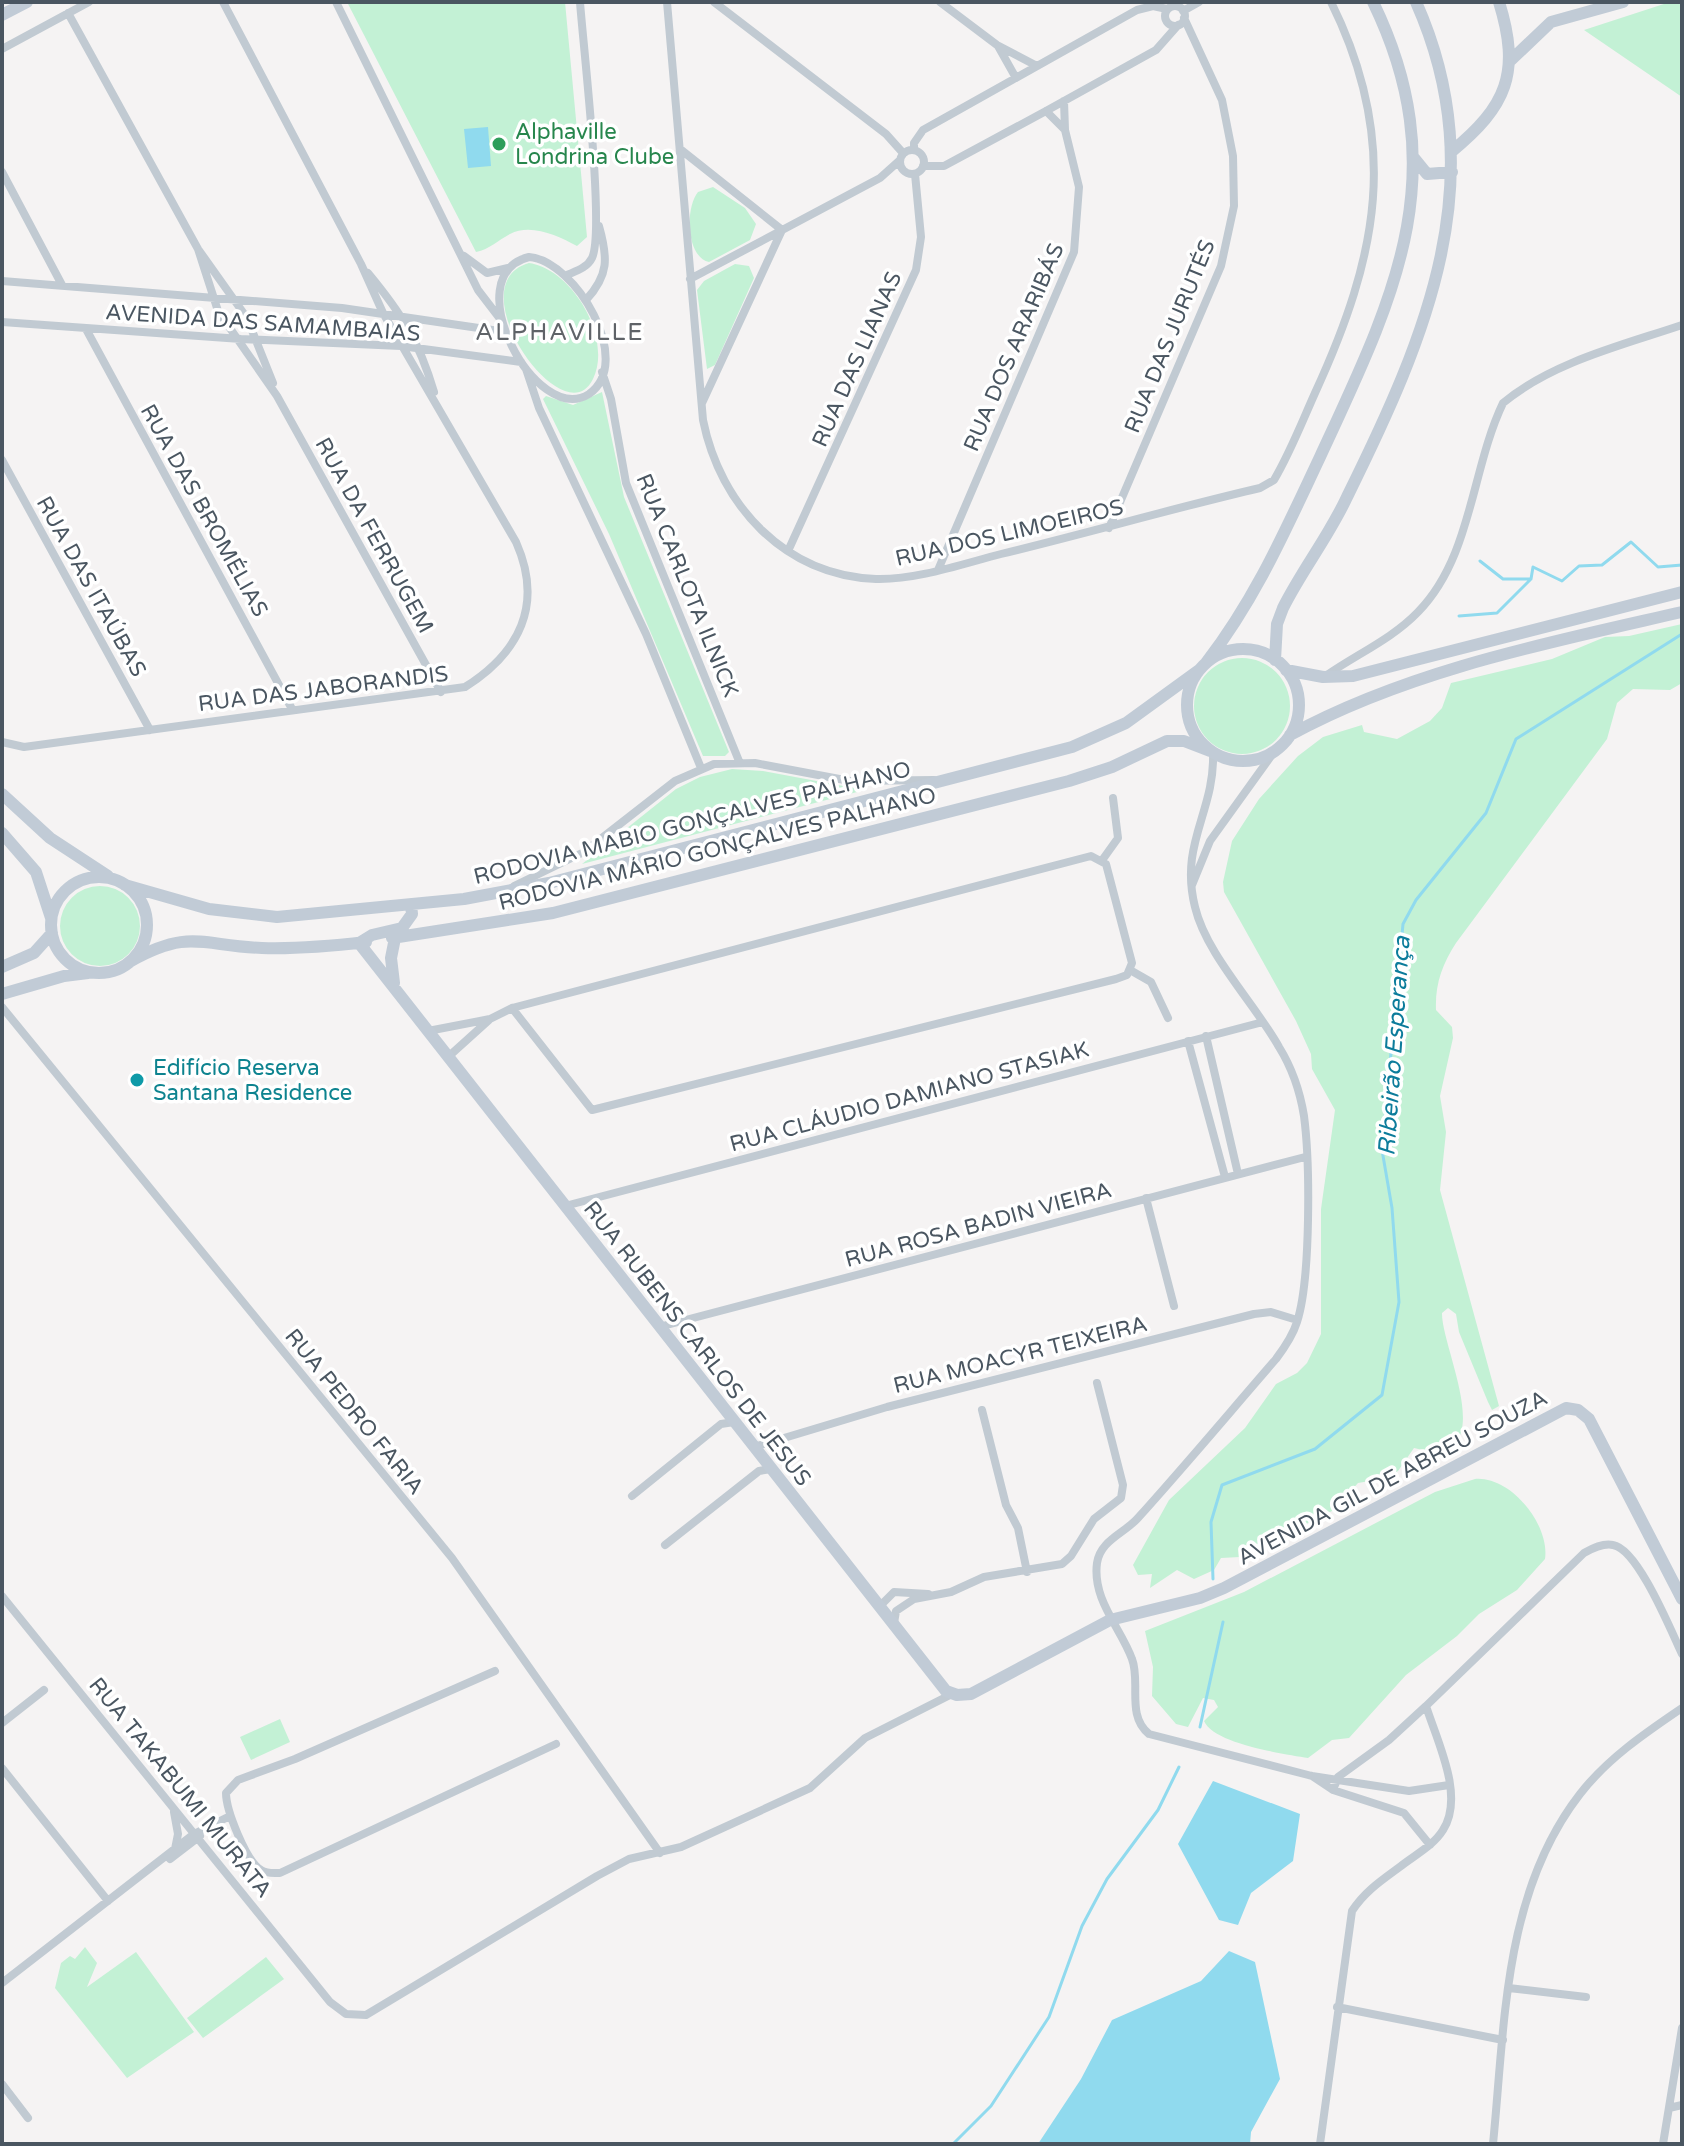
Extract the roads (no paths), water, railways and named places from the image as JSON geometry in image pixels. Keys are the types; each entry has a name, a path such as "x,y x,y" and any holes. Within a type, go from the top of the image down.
{"street":[{"path":"2,15 27,2"},
{"path":"2,49 89,2"},
{"path":"223,2 361,264 383,313 438,404"},
{"path":"336,2 478,290 504,328 524,366 539,408 646,634 701,768"},
{"path":"567,275 584,267 593,257 596,217 580,2"},
{"name":"RUA DOS LIMOEIROS","path":"667,2 690,279 708,445 722,480 752,523 788,551 827,569 865,578 889,578 938,570 1109,528 1271,483 1351,311 1370,235 1374,182 1371,133 1354,58 1331,2"},
{"path":"714,2 886,134 911,174"},
{"path":"940,2 997,45 1037,66"},
{"path":"880,178 911,174 923,166 944,166 1046,111 1156,50 1199,2"},
{"path":"1274,752 1248,761 1228,759 1211,752 1196,736 1188,718 1187,698 1202,667 1255,595 1380,327 1401,264 1407,230 1411,152 1402,85 1373,2"},
{"path":"1275,660 1277,624 1283,608 1347,498 1420,333 1438,278 1446,239 1451,152 1441,75 1416,2"},
{"path":"1451,152 1481,127 1496,109 1510,61 1499,2"},
{"path":"1510,61 1551,22 1623,2"},
{"path":"923,166 923,158 914,150 914,143 923,130 1140,8 1168,6 1182,18"},
{"name":"RUA DAS JURUTÉS","path":"1109,528 1221,266 1234,206 1233,156 1222,100 1182,18 1166,21 1168,6"},
{"name":"RUA DA FERRUGEM","path":"68,13 198,249 258,339 277,396"},
{"path":"997,45 1016,78"},
{"name":"RUA DOS ARARIBÁS","path":"938,570 1074,252 1079,187 1074,156 1065,130 1064,101"},
{"name":"RUA DOS ARARIBÁS","path":"1046,111 1065,130"},
{"path":"680,149 782,230"},
{"path":"690,279 880,178 901,157 914,150"},
{"path":"1411,152 1420,169 1427,174 1452,172"},
{"path":"2,172 62,285"},
{"name":"RUA DAS LIANAS","path":"788,551 916,270 921,237 911,174"},
{"path":"460,250 480,270 494,273 521,259 536,258 567,275 586,300 603,280 607,262 596,217"},
{"path":"702,404 782,230"},
{"name":"RUA DA FERRUGEM","path":"198,249 228,328 241,339 277,396 441,692"},
{"path":"361,264 404,316 421,349 438,404"},
{"path":"504,328 499,294 508,267"},
{"name":"AVENIDA DAS SAMAMBAIAS","path":"2,281 214,297 504,328"},
{"name":"RUA CARLOTA ILNICK","path":"586,300 599,330 604,357 602,372 611,399 626,483 739,761"},
{"name":"AVENIDA DAS SAMAMBAIAS","path":"2,322 241,339 401,346 524,366"},
{"path":"1323,677 1402,627 1437,587 1450,561 1503,403 1518,390 1588,357 1682,325"},
{"name":"RUA DAS BROMÉLIAS","path":"86,329 292,709"},
{"path":"524,366 545,389 572,399 592,391 602,372"},
{"name":"RUA DAS JABORANDIS","path":"2,742 15,746 441,692 465,687 492,670 509,653 526,606 526,571 516,542 438,404"},
{"name":"RUA DAS ITAÚBAS","path":"2,460 150,730"},
{"path":"1286,670 1323,677 1353,676 1682,592"},
{"path":"1290,735 1384,694 1466,667 1682,612"},
{"path":"1192,886 1210,841 1274,752 1290,735 1298,716 1298,697 1286,670 1262,652 1242,649 1222,653 1202,667"},
{"name":"RODOVIA MABIO GONÇALVES PALHANO","path":"121,883 194,906 248,915 317,916 496,894 1072,747 1106,734 1152,707 1202,667"},
{"name":"RODOVIA MÁRIO GONÇALVES PALHANO","path":"131,961 159,946 185,939 266,948 359,943 553,913 1054,785 1112,767 1157,743 1184,741 1211,752"},
{"path":"1211,752 1213,782 1191,849 1192,886 1200,922 1263,1022 1297,1087 1303,1115 1305,1157 1305,1279 1297,1320 1276,1359 1136,1519 1105,1545 1099,1556 1097,1573 1110,1620 1133,1660 1136,1705 1144,1730 1158,1737 1312,1776 1338,1777 1409,1791 1449,1785"},
{"path":"496,894 584,852 617,830 661,791 701,768 739,761 850,781 947,780"},
{"path":"2,794 57,844 121,883 137,897 146,921 145,939 131,961 108,972 64,976 2,994"},
{"path":"1103,859 1118,838 1113,798"},
{"path":"2,833 36,872 51,919 52,933 66,961 91,972"},
{"path":"448,1057 490,1019 512,1008 1091,856 1103,859"},
{"path":"1103,859 1130,956 1130,970"},
{"path":"51,919 62,894 75,883 100,877 121,883"},
{"path":"359,943 372,935 402,928 412,914 411,905"},
{"path":"2,967 34,953 52,933"},
{"path":"395,938 391,958 396,990"},
{"name":"RUA RUBENS CARLOS DE JESUS","path":"359,943 941,1686 952,1694"},
{"path":"512,1008 592,1110 1116,979 1130,970"},
{"path":"1130,970 1151,982 1168,1018"},
{"name":"RUA PEDRO FARIA","path":"2,1007 452,1558 660,1853"},
{"path":"428,1031 490,1019"},
{"name":"RUA CLÁUDIO DAMIANO STASIAK","path":"565,1206 1263,1022"},
{"path":"1206,1036 1238,1174"},
{"path":"1188,1041 1225,1177"},
{"name":"RUA ROSA BADIN VIEIRA","path":"659,1327 1305,1157"},
{"path":"1146,1198 1174,1306"},
{"name":"RUA MOACYR TEIXEIRA","path":"754,1447 887,1407 1254,1314 1271,1312 1297,1320"},
{"path":"894,1623 896,1611 903,1604 984,1577 1027,1572 1066,1561 1092,1522 1123,1496 1123,1485 1097,1383"},
{"name":"AVENIDA GIL DE ABREU SOUZA","path":"1110,1620 1212,1593 1566,1408 1578,1410 1589,1419 1682,1599"},
{"path":"982,1410 1006,1505 1018,1528 1027,1572"},
{"path":"632,1496 721,1424 734,1422"},
{"path":"665,1545 759,1471 771,1469"},
{"path":"1333,1790 1338,1777 1389,1740 1584,1553 1598,1546 1613,1545 1624,1549 1636,1564 1682,1654"},
{"path":"880,1606 894,1592 937,1595"},
{"name":"RUA TAKABUMI MURATA","path":"4,1603 198,1835 330,2002 346,2014 366,2015 597,1876 629,1859 660,1853"},
{"path":"660,1853 733,1826 810,1788 865,1738 952,1694 964,1695 982,1689 1110,1620"},
{"path":"495,1671 295,1759 232,1783 226,1793 230,1816 256,1867 269,1874 280,1873 556,1744"},
{"path":"2,1723 44,1690"},
{"path":"1320,2144 1352,1911 1364,1893 1430,1845 1448,1820 1449,1785 1426,1706"},
{"path":"1493,2144 1509,1988 1521,1916 1539,1863 1558,1825 1581,1792 1635,1739 1682,1708"},
{"path":"2,1768 108,1901"},
{"path":"1312,1776 1333,1790 1404,1813 1430,1845"},
{"path":"173,1807 178,1834 175,1849"},
{"path":"2,1983 175,1849 230,1816"},
{"path":"155,1865 198,1835"},
{"path":"1509,1988 1586,1997"},
{"path":"1337,2007 1503,2040"},
{"path":"1663,2144 1682,2029"},
{"path":"2,2084 28,2118"},
{"path":"1669,2108 1682,2105"}],"water":[{"path":"488,127 491,166 468,168 464,129"},
{"path":"1213,1781 1300,1814 1293,1861 1251,1893 1238,1925 1219,1920 1178,1844"},
{"path":"1229,1951 1255,1962 1280,2079 1251,2132 1250,2144 1038,2144 1081,2079 1112,2020 1201,1981"}],"waterway":[{"path":"1459,616 1497,613 1531,579 1533,567 1562,581 1579,566 1602,565 1631,542 1658,567 1682,565"},
{"path":"1480,561 1503,579 1531,579"},
{"name":"Ribeirão Esperança","path":"1213,1579 1211,1522 1222,1485 1315,1449 1382,1395 1399,1302 1392,1208 1382,1150 1403,924 1416,900 1486,813 1516,739 1682,634"},
{"name":"Ribeirão Esperança","path":"1200,1727 1223,1622"},
{"name":"Ribeirão Esperança","path":"953,2144 991,2106 1049,2017 1082,1926 1107,1879 1158,1810 1179,1767"}],"place":[{"name":"Alphaville Londrina Clube","path":"499,144"},
{"name":"Edifício Reserva Santana Residence","path":"137,1080"}],"district":[{"name":"ALPHAVILLE","path":"560,332"}]}
